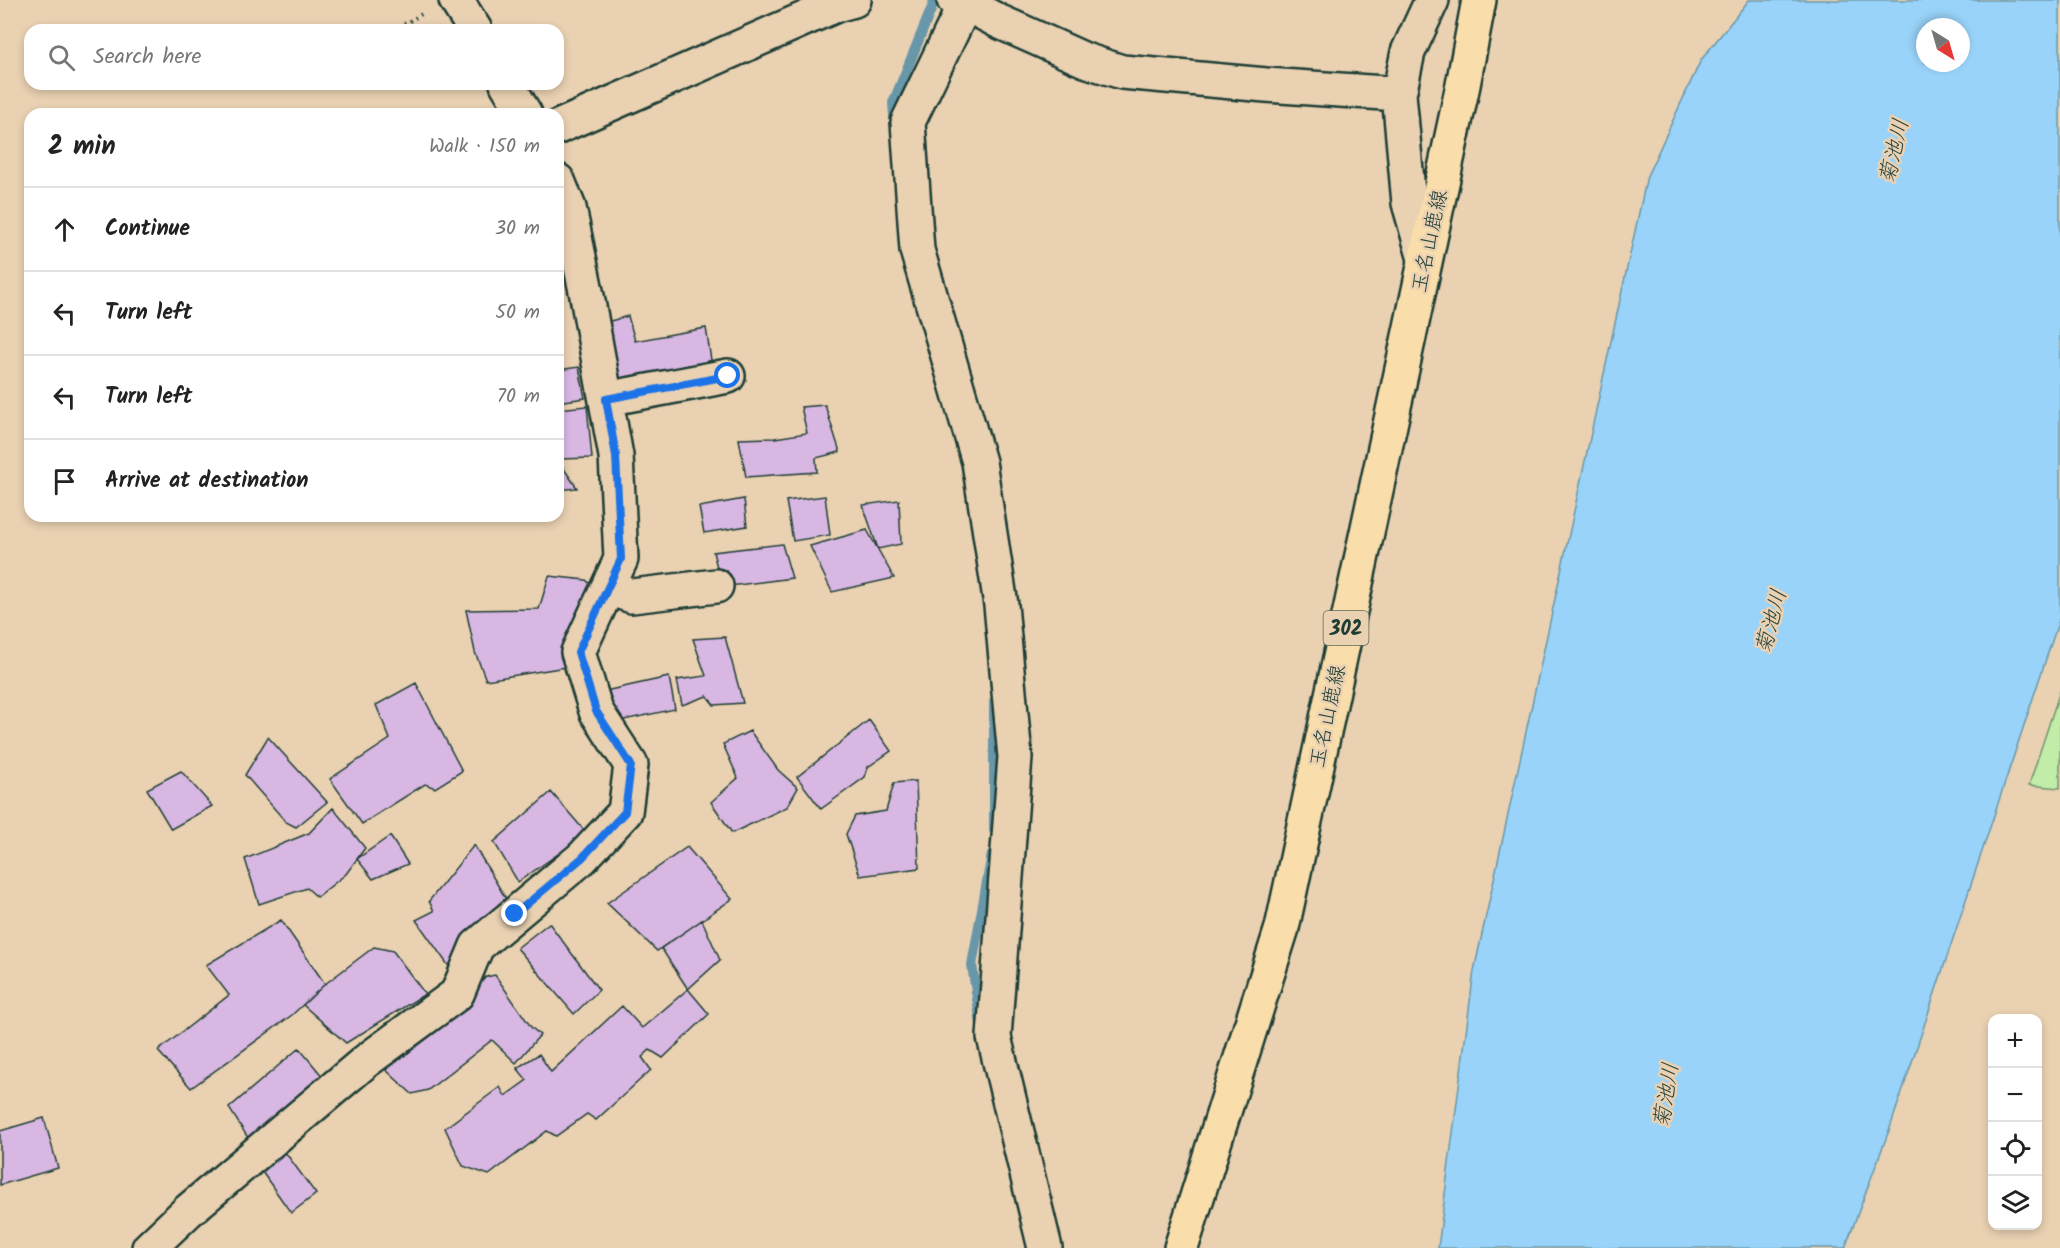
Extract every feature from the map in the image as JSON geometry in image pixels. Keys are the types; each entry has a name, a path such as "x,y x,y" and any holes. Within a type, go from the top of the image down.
{"main road":[{"name":"玉名山鹿線","path":"1181,1248 1281,928 1479,0"}],"street":[{"path":"564,124 836,5 854,0"},
{"path":"1425,259 1409,203 1399,94 1408,52 1432,0"},
{"path":"1046,1248 994,1037 1015,757 1001,605 979,462 917,250 908,122 962,1 998,21 1085,60 1122,72 1266,86 1399,94"},
{"path":"443,5 467,24"},
{"path":"511,90 521,108"},
{"path":"149,1248 188,1211 366,1060 457,994 477,946 582,858 625,812 631,765 596,711 578,652 621,559 616,456 569,208 564,196"},
{"path":"606,399 728,376"},
{"path":"608,588 632,596 716,586"}],"path":[{"path":"406,24 443,5"}],"green space":[{"path":"2060,691 2060,788 2029,785"}],"water":[{"name":"菊池川","path":"1749,0 2060,0 2060,617 1891,1125 1845,1248 1438,1248 1474,971 1647,176 1701,60"}],"building":[{"path":"628,316 635,341 706,328 713,373 615,390 600,324"},
{"path":"579,367 585,398 564,401 564,369"},
{"path":"825,405 840,452 816,458 817,472 746,477 739,439 775,438 807,433 801,407"},
{"path":"587,406 592,458 564,459 564,408"},
{"path":"564,469 577,488 564,489"},
{"path":"825,496 830,535 793,541 786,501"},
{"path":"744,499 747,526 704,533 699,507"},
{"path":"899,500 901,544 878,549 863,505"},
{"path":"867,530 894,578 832,592 810,546"},
{"path":"782,544 792,578 722,587 713,552"},
{"path":"549,576 586,580 598,591 578,665 486,680 475,652 466,610 539,609"},
{"path":"725,637 743,703 714,705 707,696 682,705 677,680 706,676 693,639"},
{"path":"669,677 675,709 615,722 596,693"},
{"path":"416,683 462,771 435,788 425,784 362,824 330,779 390,739 376,705"},
{"path":"869,720 891,751 868,767 865,777 821,809 797,777"},
{"path":"750,731 778,770 798,788 787,807 732,833 711,802 738,778 723,744"},
{"path":"268,737 327,802 296,827 286,822 245,775"},
{"path":"181,771 212,806 171,829 147,789"},
{"path":"916,781 919,868 860,876 846,834 855,816 886,811 894,783"},
{"path":"551,792 596,844 572,866 561,852 518,882 494,842"},
{"path":"333,808 365,848 346,874 317,897 307,888 259,904 245,859 309,833"},
{"path":"390,836 408,864 373,879 357,859"},
{"path":"474,845 515,914 450,968 416,920 434,911 429,901"},
{"path":"687,847 732,899 657,951 607,903"},
{"path":"281,920 325,984 292,1015 191,1088 158,1051 229,995 206,965"},
{"path":"702,920 720,960 688,989 661,948"},
{"path":"549,923 599,990 574,1014 517,948"},
{"path":"374,947 393,951 425,994 346,1043 303,1005 325,984"},
{"path":"495,975 531,1027 540,1035 516,1063 492,1040 428,1090 412,1094 386,1070 464,1010 462,1002 486,977"},
{"path":"688,989 709,1014 663,1058 650,1050 642,1057 651,1070 596,1120 587,1114 556,1136 547,1131 489,1175 463,1166 445,1128 500,1087 505,1096 527,1080 517,1068 539,1054 551,1072 622,1006 642,1028"},
{"path":"299,1048 333,1089 257,1152 229,1108"},
{"path":"44,1118 58,1168 0,1185 0,1131"},
{"path":"282,1148 316,1194 291,1213 260,1169"}],"waterway":[{"path":"895,127 893,103 935,0"},
{"path":"994,702 994,830"},
{"path":"981,1025 972,965 992,854"}],"route":[{"path":"515,914 582,858 625,812 631,765 596,711 578,652 621,559 616,456 606,399 728,376"}]}
